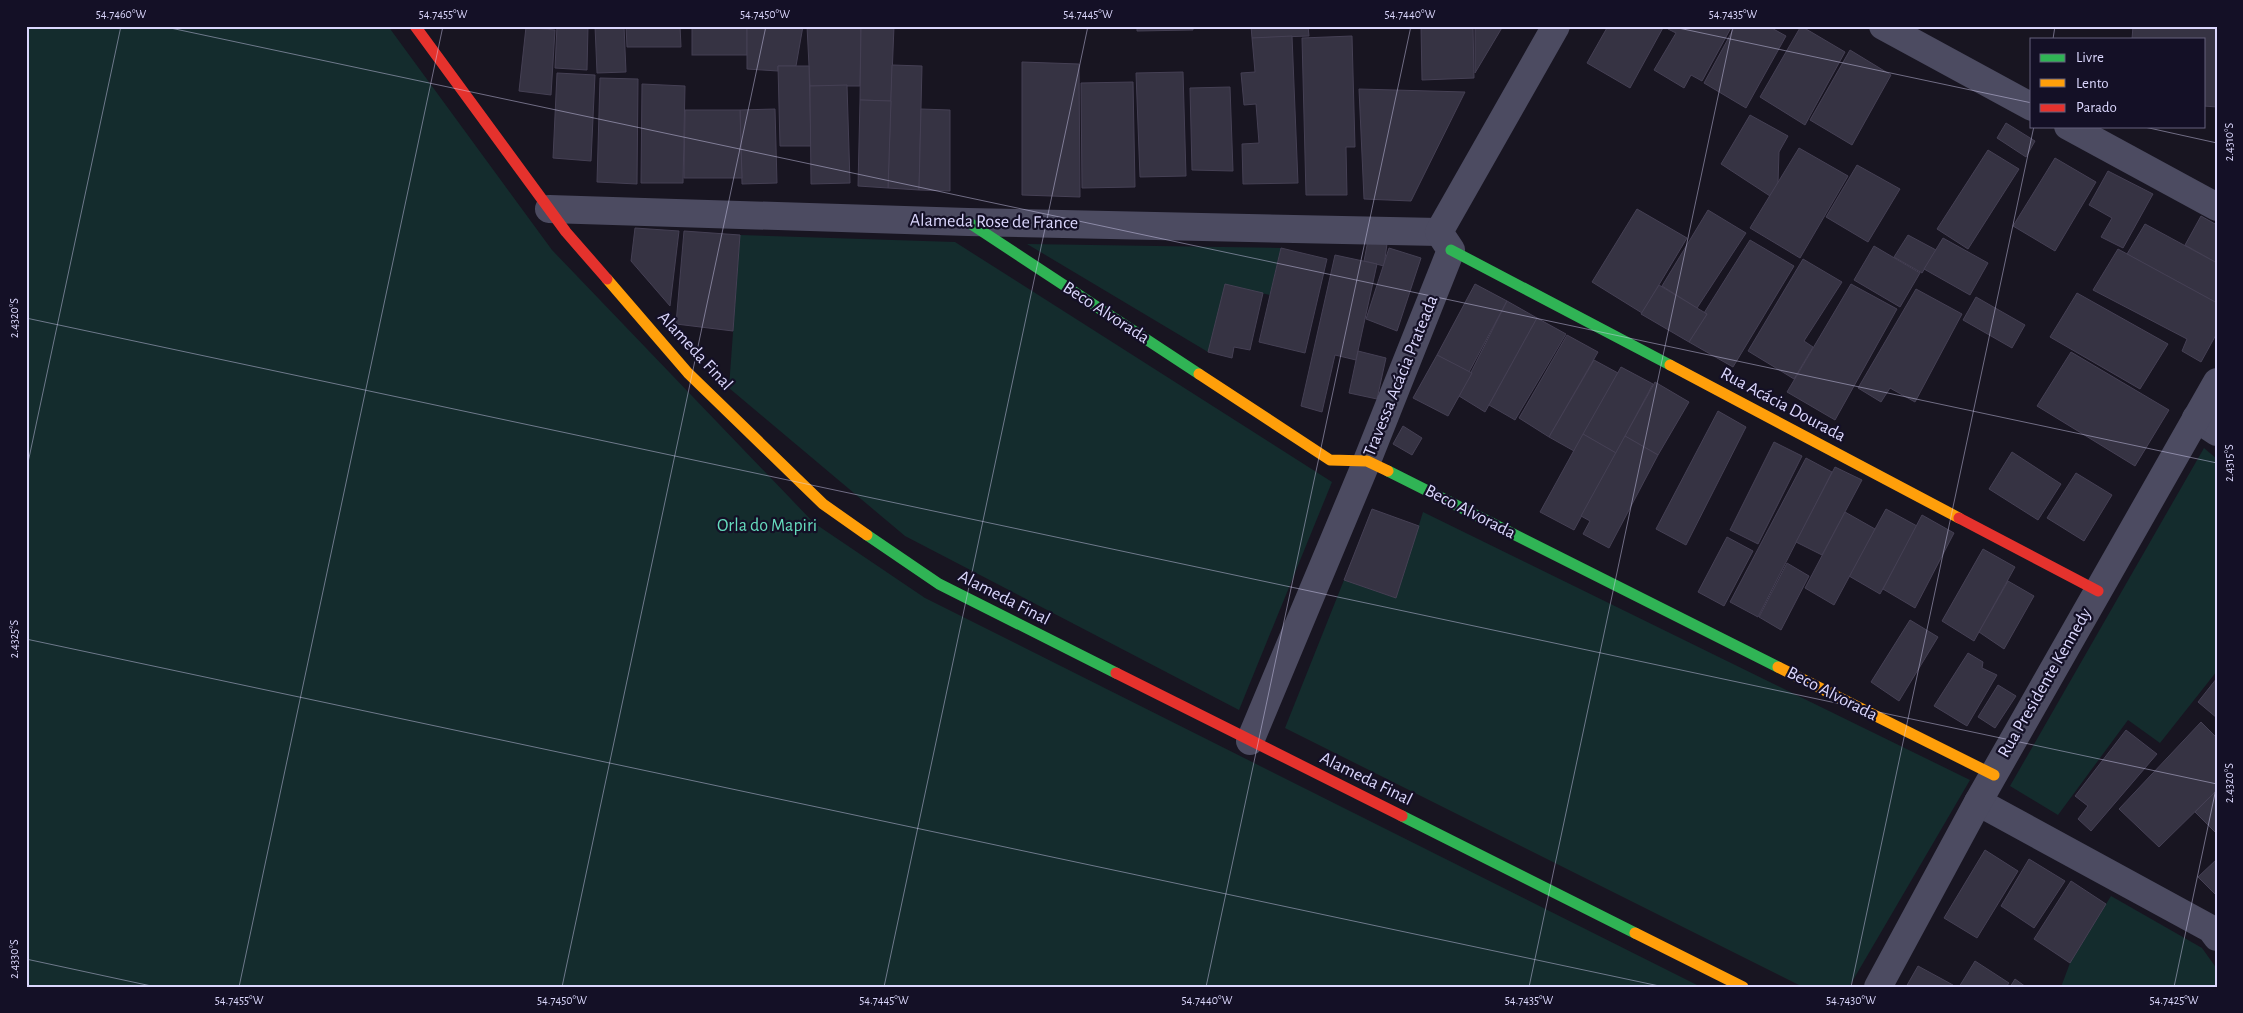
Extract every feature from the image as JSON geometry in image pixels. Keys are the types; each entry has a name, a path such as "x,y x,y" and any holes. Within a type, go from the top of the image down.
{"street":[{"name":"Alameda Final","path":"415,26 549,209 688,373 823,504 938,584 1743,987"},
{"name":"Travessa Acácia Prateada","path":"1250,741 1367,461 1445,241 1556,26"},
{"path":"1883,26 2030,106"},
{"path":"2072,128 2217,207"},
{"name":"Alameda Rose de France","path":"549,209 968,222 1445,241"},
{"name":"Beco Alvorada","path":"968,222 1330,460 1367,461 1994,775"},
{"name":"Rua Acácia Dourada","path":"1445,241 2098,591"},
{"name":"Rua Presidente Kennedy","path":"1878,987 1978,802 2098,591 2206,425 2217,382"},
{"path":"1978,802 2211,929 2217,937"}],"green space":[{"name":"Orla do Mapiri","path":"26,26 388,26 552,250 814,523 925,598 1701,987 26,987"},
{"path":"740,235 955,242 1332,482 1239,710 905,536 729,388"},
{"path":"1027,244 1281,248 1270,295 1225,285 1208,352"},
{"path":"2204,448 2217,459 2217,671 2160,743 2128,720 2058,815 2010,786"},
{"path":"1423,512 1970,780 1849,987 1803,987 1285,728 1344,580 1396,598"},
{"path":"2111,896 2202,948 2217,969 2217,987 2061,987 2070,963"}],"building":[{"path":"557,26 588,26 587,70 555,68"},
{"path":"595,26 624,26 626,72 597,73"},
{"path":"626,26 680,26 681,47 627,47"},
{"path":"692,26 747,26 747,55 692,55"},
{"path":"747,26 803,26 796,66 778,66 778,71 747,69"},
{"path":"807,26 861,26 860,86 810,86"},
{"path":"861,26 894,26 891,101 860,100"},
{"path":"1020,26 1076,27 1020,27"},
{"path":"1129,26 1129,27 1076,27"},
{"path":"1137,26 1193,26 1193,30 1137,31"},
{"path":"1251,26 1308,26 1309,36 1252,38"},
{"path":"1421,26 1473,26 1474,78 1422,80"},
{"path":"1475,26 1503,26 1475,73"},
{"path":"1608,26 1664,26 1630,88 1587,63"},
{"path":"1669,26 1732,26 1702,81 1691,75 1684,88 1654,70 1676,33 1668,29"},
{"path":"1735,26 1768,26 1786,36 1746,108 1704,83"},
{"path":"1801,26 1845,52 1805,125 1760,97"},
{"path":"2133,26 2217,29 2217,107 2206,106 2206,38 2132,38"},
{"path":"2177,26 2217,26 2217,29"},
{"path":"526,27 555,30 551,95 519,91"},
{"path":"1292,36 1298,183 1243,184 1242,144 1259,143 1256,104 1244,105 1241,73 1255,72 1252,38"},
{"path":"1352,36 1355,147 1346,147 1347,195 1306,195 1302,38"},
{"path":"1850,50 1891,75 1852,145 1810,120"},
{"path":"1022,62 1079,64 1080,197 1022,195"},
{"path":"892,65 922,66 919,190 888,188"},
{"path":"778,66 809,66 811,146 780,146"},
{"path":"1183,72 1186,176 1140,177 1136,73"},
{"path":"557,73 595,75 591,161 553,158"},
{"path":"600,78 638,79 637,184 597,182"},
{"path":"1133,82 1135,187 1082,188 1081,83"},
{"path":"642,84 685,86 683,183 641,183"},
{"path":"847,85 850,183 811,184 810,86"},
{"path":"1230,87 1233,171 1192,170 1190,88"},
{"path":"1359,89 1465,92 1411,201 1364,199"},
{"path":"860,100 891,101 888,188 858,186"},
{"path":"775,109 777,183 742,184 740,110"},
{"path":"921,109 950,110 950,191 919,190"},
{"path":"685,110 740,110 742,178 684,178"},
{"path":"1750,115 1788,136 1779,152 1778,183 1770,196 1721,164"},
{"path":"2006,123 2035,141 2026,157 1997,138"},
{"path":"1799,148 1848,176 1800,258 1750,228"},
{"path":"1988,150 2019,169 1968,249 1937,229"},
{"path":"2055,158 2096,182 2055,251 2013,226"},
{"path":"1857,165 1900,189 1868,242 1826,217"},
{"path":"2108,171 2153,194 2123,248 2101,237 2112,218 2089,205"},
{"path":"1637,209 1687,238 1642,313 1592,282"},
{"path":"1708,210 1746,233 1697,308 1662,286"},
{"path":"2201,216 2217,225 2217,263 2185,245"},
{"path":"2145,224 2217,263 2217,303 2127,254"},
{"path":"635,228 679,231 670,306 631,261"},
{"path":"684,231 740,235 733,331 676,324"},
{"path":"1908,235 1936,250 1922,273 1894,257"},
{"path":"1943,238 1988,263 1970,295 1924,269"},
{"path":"1368,240 1387,244 1384,266 1364,261"},
{"path":"1750,240 1794,266 1733,367 1689,342 1707,314 1704,313"},
{"path":"1874,246 1920,273 1900,307 1854,280"},
{"path":"1281,248 1327,259 1305,353 1259,342"},
{"path":"1389,248 1421,258 1397,331 1366,319"},
{"path":"2118,249 2217,303 2217,333 2201,362 2182,351 2187,339 2093,290"},
{"path":"1335,255 1377,264 1356,360 1335,355 1322,412 1301,406"},
{"path":"1803,259 1842,282 1804,341 1813,347 1794,379 1748,351"},
{"path":"1225,284 1263,293 1250,350 1234,347 1232,358 1208,352"},
{"path":"1475,284 1507,301 1469,372 1437,355"},
{"path":"1851,284 1897,309 1835,420 1787,392"},
{"path":"1659,285 1707,314 1689,342 1641,314"},
{"path":"1916,289 1962,314 1915,402 1890,388 1881,402 1858,388"},
{"path":"2077,293 2168,344 2140,389 2050,337"},
{"path":"1976,297 2025,325 2012,348 1963,320"},
{"path":"1507,301 1537,318 1485,412 1459,396"},
{"path":"1537,318 1566,334 1515,420 1489,405"},
{"path":"1567,335 1598,352 1549,437 1519,418"},
{"path":"1358,351 1386,358 1377,399 1349,393"},
{"path":"2071,352 2169,410 2135,466 2037,406"},
{"path":"1437,355 1472,373 1448,416 1413,398"},
{"path":"1594,360 1618,373 1574,451 1549,437"},
{"path":"1621,367 1653,384 1616,453 1583,434"},
{"path":"1655,382 1689,402 1658,455 1625,436"},
{"path":"1718,411 1746,427 1686,545 1656,529"},
{"path":"1403,426 1422,438 1412,455 1393,444"},
{"path":"1583,434 1616,453 1574,530 1540,512"},
{"path":"1625,436 1658,455 1609,548 1583,534 1590,521 1581,516"},
{"path":"1774,442 1802,456 1758,544 1730,530"},
{"path":"2012,452 2061,484 2038,520 1989,489"},
{"path":"1806,458 1832,472 1758,617 1730,602"},
{"path":"1835,467 1862,480 1822,555 1796,542"},
{"path":"2076,473 2112,495 2084,541 2047,518"},
{"path":"1372,509 1419,526 1396,598 1344,580"},
{"path":"1886,509 1917,526 1880,594 1849,576"},
{"path":"1845,512 1875,529 1834,605 1805,588"},
{"path":"1922,515 1954,533 1915,608 1883,589"},
{"path":"1727,537 1753,551 1724,606 1698,592"},
{"path":"1983,549 2015,567 1974,641 1942,621"},
{"path":"1787,563 1809,576 1781,630 1759,617"},
{"path":"2008,581 2034,596 2004,649 1979,632"},
{"path":"1910,620 1938,637 1899,701 1871,682"},
{"path":"1968,653 1983,662 1982,668 1997,675 1967,726 1934,706"},
{"path":"2217,678 2217,718 2198,702"},
{"path":"1998,685 2016,696 1995,728 1978,717"},
{"path":"2201,722 2217,738 2217,790 2159,847 2119,809"},
{"path":"2126,730 2157,754 2091,831 2078,819 2088,806 2075,796"},
{"path":"2217,790 2217,834 2195,812"},
{"path":"1985,850 2018,871 1977,938 1944,918"},
{"path":"2029,859 2065,881 2034,928 2001,906"},
{"path":"2217,859 2217,896 2198,877"},
{"path":"2071,881 2106,904 2070,963 2034,939"},
{"path":"1975,961 2009,983 2006,987 1959,987"},
{"path":"1918,966 1953,985 1952,987 1906,987"},
{"path":"2015,979 2026,987 2010,987"}],"traffic: fast":[{"path":"968,222 1199,374"},
{"path":"1451,250 1670,365"},
{"path":"1388,471 1778,667"},
{"path":"867,535 939,584 1116,673"},
{"path":"1402,816 1635,933"}],"traffic: slow":[{"path":"607,279 688,373 823,504 867,535"},
{"path":"1670,365 1959,518"},
{"path":"1199,374 1330,460 1367,461 1388,471"},
{"path":"1778,667 1994,775"},
{"path":"1635,933 1743,987"}],"traffic: jam":[{"path":"415,26 566,232 607,279"},
{"path":"1959,518 2098,591"},
{"path":"1116,673 1402,816"}]}
